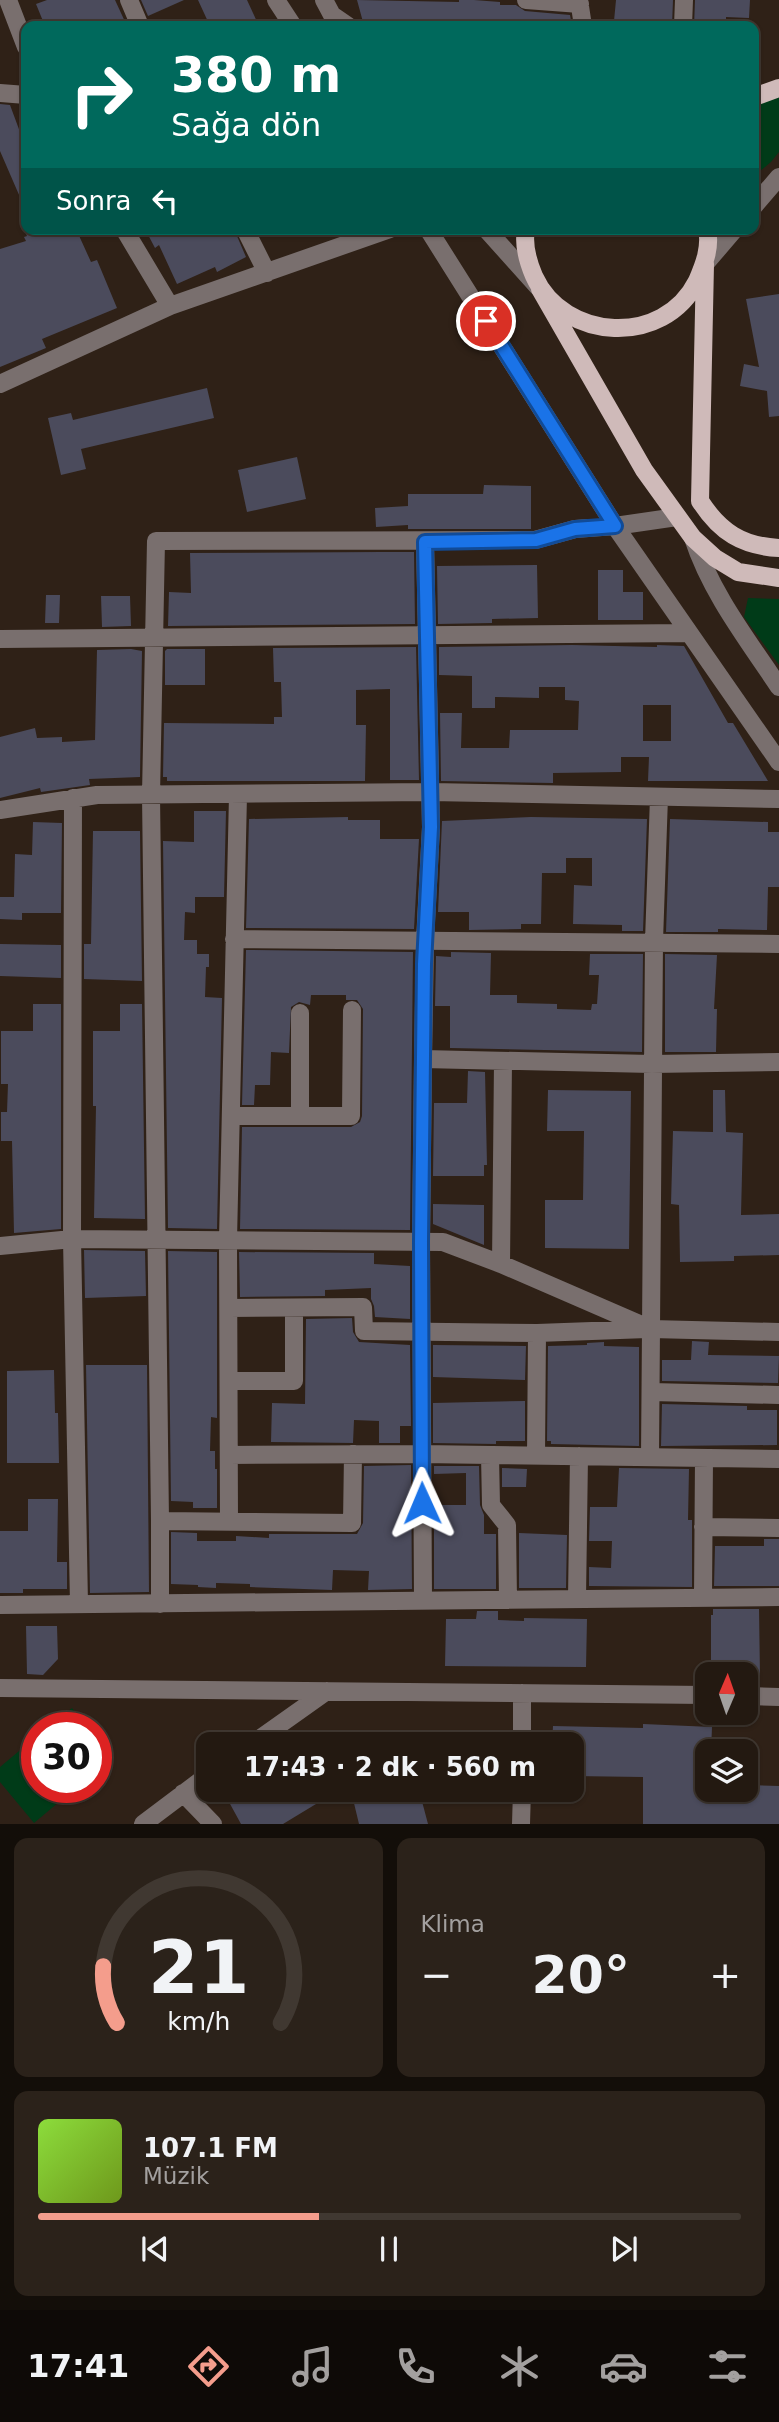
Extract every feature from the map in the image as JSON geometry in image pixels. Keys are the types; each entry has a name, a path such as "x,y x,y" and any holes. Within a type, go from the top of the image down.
{"main road":[{"path":"759,95 779,88"},
{"path":"526,235 528,261 540,289 670,518 715,558 738,572 779,578"},
{"path":"707,235 700,501 721,529 765,547 779,548"},
{"path":"540,289 560,310 586,324 615,330 645,326 671,312 692,291 705,264"}],"street":[{"path":"8,0 21,34"},
{"path":"130,0 138,21"},
{"path":"276,0 290,21"},
{"path":"526,0 580,2 582,21"},
{"path":"683,21 684,0"},
{"path":"331,5 344,21"},
{"path":"0,93 21,95"},
{"path":"759,200 779,177"},
{"path":"128,235 170,306"},
{"path":"248,235 267,273"},
{"path":"0,384 170,306 373,235"},
{"path":"432,235 689,633 779,762"},
{"path":"491,235 540,289"},
{"path":"705,264 730,235"},
{"path":"160,1604 150,795 156,541 536,540 575,529 670,518"},
{"path":"693,538 702,566 717,595 779,687"},
{"path":"423,1601 421,1242 425,941 431,827 425,542"},
{"path":"0,639 689,633"},
{"path":"0,810 73,797 150,795 431,792 779,799"},
{"path":"229,1522 228,1240 238,795"},
{"path":"73,797 72,1239 79,1604"},
{"path":"650,1457 652,1064 659,797"},
{"path":"234,939 779,943"},
{"path":"232,1116 351,1116 352,1010"},
{"path":"300,1013 300,1116"},
{"path":"423,1059 652,1064 779,1062"},
{"path":"501,1264 503,1061"},
{"path":"0,1246 72,1239 443,1241 652,1329"},
{"path":"229,1308 363,1307 365,1331 537,1333 652,1329 779,1332"},
{"path":"229,1381 294,1381 294,1309"},
{"path":"536,1456 537,1333"},
{"path":"651,1392 779,1395"},
{"path":"160,1521 352,1523 352,1454"},
{"path":"229,1455 421,1454 779,1459"},
{"path":"490,1455 491,1505 507,1525 508,1600"},
{"path":"577,1599 579,1456"},
{"path":"703,1598 704,1458"},
{"path":"703,1527 779,1528"},
{"path":"0,1605 779,1597"},
{"path":"0,1688 695,1695"},
{"path":"269,1732 327,1691"},
{"path":"522,1693 522,1732"},
{"path":"758,1696 779,1697"},
{"path":"142,1824 196,1784"},
{"path":"183,1793 214,1824"},
{"path":"521,1824 522,1802"}],"green space":[{"path":"779,96 779,152 759,172 759,103"},
{"path":"748,598 779,599 779,665 744,617"},
{"path":"21,1749 21,1803 58,1803 34,1823 0,1782 0,1767"}],"building":[{"path":"47,0 115,0 125,21 43,21 36,4"},
{"path":"141,0 184,0 148,16"},
{"path":"198,0 247,0 257,21 208,21"},
{"path":"357,0 500,2 500,5 516,5 525,11 570,15 571,21 363,21"},
{"path":"616,0 673,0 672,21 614,21"},
{"path":"695,0 750,0 749,18 726,17 726,21 694,21"},
{"path":"0,104 10,105 21,132 21,199 0,151"},
{"path":"79,235 91,262 97,260 117,308 42,339 46,348 0,367 0,249 26,241 24,237"},
{"path":"148,235 237,235 246,257 217,272 215,267 177,284 159,245 155,248"},
{"path":"779,294 779,416 769,417 767,391 740,386 744,364 759,367 746,299"},
{"path":"207,388 214,418 81,449 86,469 61,475 48,418 71,413 73,420"},
{"path":"297,457 306,499 247,512 238,470"},
{"path":"484,485 531,486 531,529 408,529 408,525 376,527 375,508 408,506 408,494 483,494"},
{"path":"414,552 415,624 168,626 169,592 191,593 190,553"},
{"path":"537,565 538,618 492,619 492,623 438,624 437,566"},
{"path":"598,570 623,570 623,592 643,592 643,620 598,620"},
{"path":"46,595 60,595 59,623 45,623"},
{"path":"101,596 130,596 131,626 102,627"},
{"path":"684,646 728,723 733,723 768,781 648,781 649,757 621,757 621,772 553,773 553,783 441,781 440,713 462,713 461,748 509,748 510,730 578,730 579,701 565,700 565,687 539,687 539,698 495,697 495,708 472,708 472,676 439,675 439,647","holes":["643,705 671,705 671,741 643,741"]},
{"path":"416,647 419,780 390,780 390,689 356,690 356,725 366,725 365,781 167,781 167,777 163,777 164,723 274,724 274,717 282,717 281,682 274,682 273,648"},
{"path":"167,649 205,649 205,685 165,685"},
{"path":"97,650 142,651 140,777 89,779 90,785 41,792 40,788 0,798 0,737 35,728 37,738 62,737 62,742 95,740"},
{"path":"194,811 226,811 224,897 195,897 195,913 185,912 184,940 197,940 197,954 209,954 205,997 222,998 217,1229 168,1228 163,841 194,842"},
{"path":"348,817 348,820 380,820 380,839 419,839 414,929 246,928 249,819"},
{"path":"531,817 647,819 643,931 622,931 622,925 573,924 574,885 592,886 592,858 566,858 566,873 542,873 541,924 521,924 521,929 469,930 469,912 438,912 442,821"},
{"path":"670,819 768,822 768,832 779,832 779,887 768,887 767,930 666,932"},
{"path":"33,822 62,823 61,913 22,913 22,920 0,919 0,897 14,897 15,854 32,855"},
{"path":"93,831 140,831 142,981 84,979 84,944 91,944"},
{"path":"0,944 61,945 61,978 0,976"},
{"path":"246,950 413,952 410,1230 240,1229 242,1127 351,1127 360,1122 362,1116 363,1009 357,1000 346,1000 346,995 311,995 310,1005 299,1002 291,1007 289,1053 271,1052 270,1085 255,1085 254,1105 242,1105"},
{"path":"451,952 491,953 490,995 517,995 517,1003 557,1004 557,1009 591,1010 592,1004 597,1004 599,975 589,975 590,954 643,954 642,1052 450,1048 450,1006 435,1006 436,956 451,957"},
{"path":"665,954 717,955 714,1009 717,1009 716,1052 665,1052"},
{"path":"33,1004 61,1004 61,1229 14,1233 12,1141 1,1141 1,1112 7,1112 8,1084 1,1084 1,1031 33,1031"},
{"path":"120,1004 142,1004 145,1219 94,1218 96,1106 93,1106 93,1031 120,1031"},
{"path":"468,1071 485,1072 487,1165 484,1165 484,1176 433,1176 434,1103 467,1103"},
{"path":"548,1090 631,1091 629,1249 545,1248 545,1200 583,1200 584,1131 547,1131"},
{"path":"713,1090 725,1090 726,1132 743,1133 741,1215 779,1214 779,1255 734,1256 734,1261 680,1262 679,1205 671,1204 673,1131 713,1132"},
{"path":"433,1204 484,1205 484,1245 433,1224"},
{"path":"84,1250 145,1251 146,1296 85,1298"},
{"path":"168,1251 217,1252 217,1418 211,1417 210,1451 215,1451 217,1508 193,1508 193,1502 171,1501"},
{"path":"239,1252 374,1253 374,1264 410,1266 410,1319 375,1317 371,1288 325,1290 325,1296 240,1297"},
{"path":"352,1318 353,1332 359,1342 410,1345 411,1426 400,1426 400,1443 379,1443 379,1421 354,1420 353,1443 271,1442 272,1403 305,1404 306,1319"},
{"path":"692,1341 709,1342 708,1355 779,1356 778,1383 662,1381 662,1360 691,1360"},
{"path":"604,1342 604,1346 639,1347 639,1446 551,1444 551,1441 547,1441 548,1346"},
{"path":"433,1345 526,1346 525,1380 433,1377"},
{"path":"86,1365 147,1365 149,1592 90,1593"},
{"path":"54,1370 59,1463 7,1463 7,1371"},
{"path":"525,1401 525,1441 496,1441 496,1444 433,1443 433,1403"},
{"path":"662,1404 747,1406 747,1410 777,1410 777,1445 661,1446"},
{"path":"411,1465 412,1589 368,1590 369,1571 333,1570 332,1590 250,1587 250,1584 216,1583 216,1588 171,1584 171,1532 197,1533 197,1541 236,1541 236,1536 269,1538 269,1534 357,1534 363,1523 364,1466"},
{"path":"434,1466 479,1466 484,1534 496,1534 496,1589 434,1589 434,1505 466,1505 466,1473 434,1474"},
{"path":"502,1468 527,1469 526,1487 502,1487"},
{"path":"619,1468 689,1469 688,1520 692,1520 692,1587 589,1586 589,1567 611,1568 612,1541 589,1541 590,1507 617,1507"},
{"path":"28,1499 58,1499 57,1562 67,1562 67,1589 23,1589 23,1593 0,1593 0,1531 28,1531"},
{"path":"519,1533 567,1535 566,1588 519,1588"},
{"path":"764,1539 779,1539 779,1586 714,1586 715,1546 764,1546"},
{"path":"713,1609 759,1609 760,1676 758,1662 711,1662"},
{"path":"477,1611 498,1611 498,1620 587,1619 586,1667 445,1666 446,1619 476,1619"},
{"path":"26,1626 57,1626 58,1659 43,1675 27,1674"},
{"path":"643,1724 712,1727 712,1739 695,1739 695,1802 758,1802 758,1785 779,1786 779,1824 643,1824 643,1777 584,1776 584,1732 553,1732 553,1726 643,1728"},
{"path":"229,1802 316,1804 283,1824 241,1824"},
{"path":"354,1802 422,1802 428,1824 359,1824"}],"route":[{"path":"422,1503 424,964 431,827 425,542 536,540 575,529 615,526 486,321"}]}
